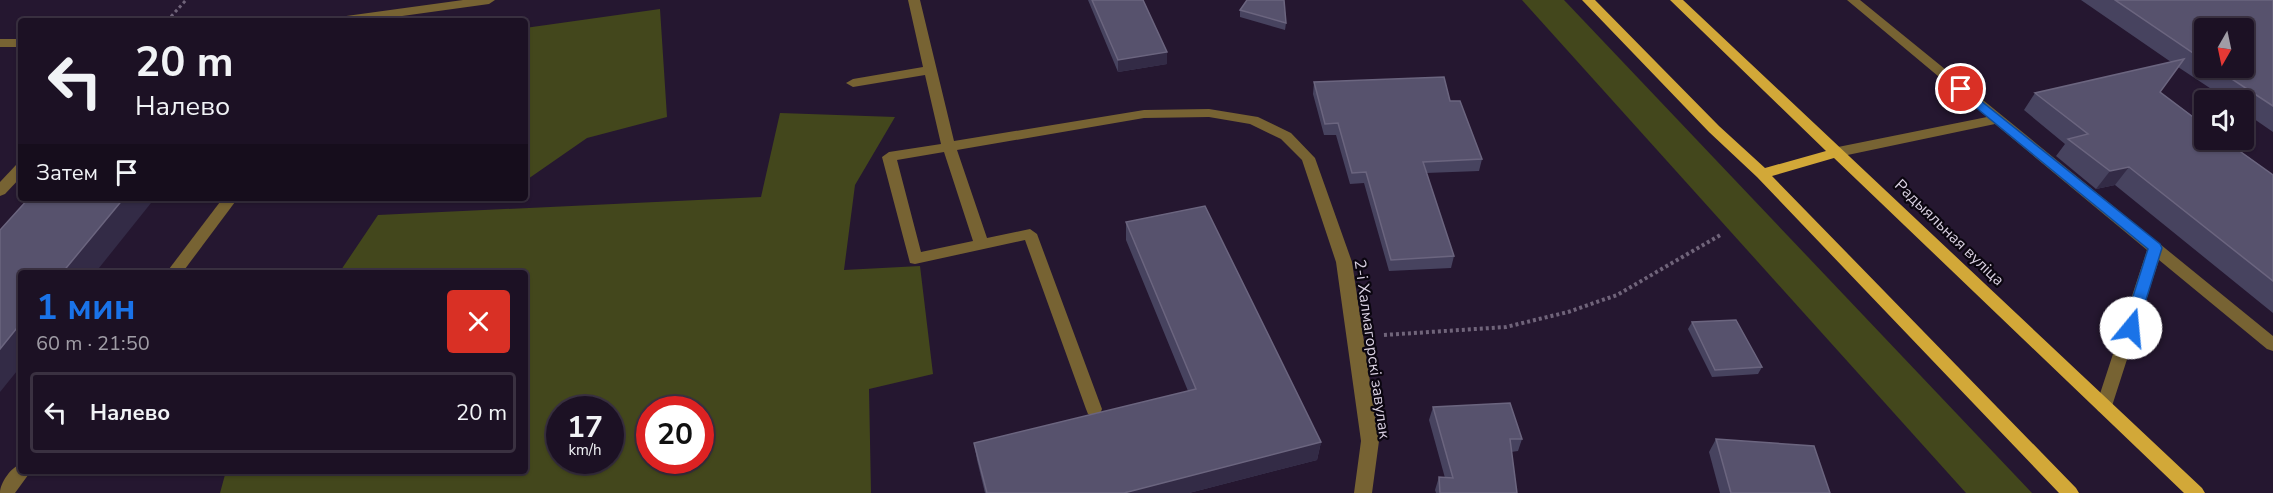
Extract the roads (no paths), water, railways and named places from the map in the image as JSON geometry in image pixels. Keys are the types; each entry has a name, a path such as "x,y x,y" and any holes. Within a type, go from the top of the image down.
{"main road":[{"path":"1588,0 1714,129 1762,174 2070,493"},
{"name":"Радыяльная вуліца","path":"1676,0 2196,493"},
{"path":"1762,174 1838,152"}],"street":[{"path":"360,18 489,0"},
{"path":"914,0 948,145 982,245 1030,234 1094,409"},
{"path":"1853,0 2273,345"},
{"path":"0,43 18,43"},
{"path":"854,83 930,70"},
{"name":"2-і Халмагорскі завулак","path":"982,245 915,260 889,157 948,145 1144,114 1209,113 1253,120 1286,136 1308,158 1344,262 1370,441 1363,493"},
{"path":"1838,152 1997,119"},
{"path":"0,191 18,171"},
{"path":"176,270 229,201"},
{"path":"2104,406 2155,248"},
{"path":"5,493 20,474"}]}
